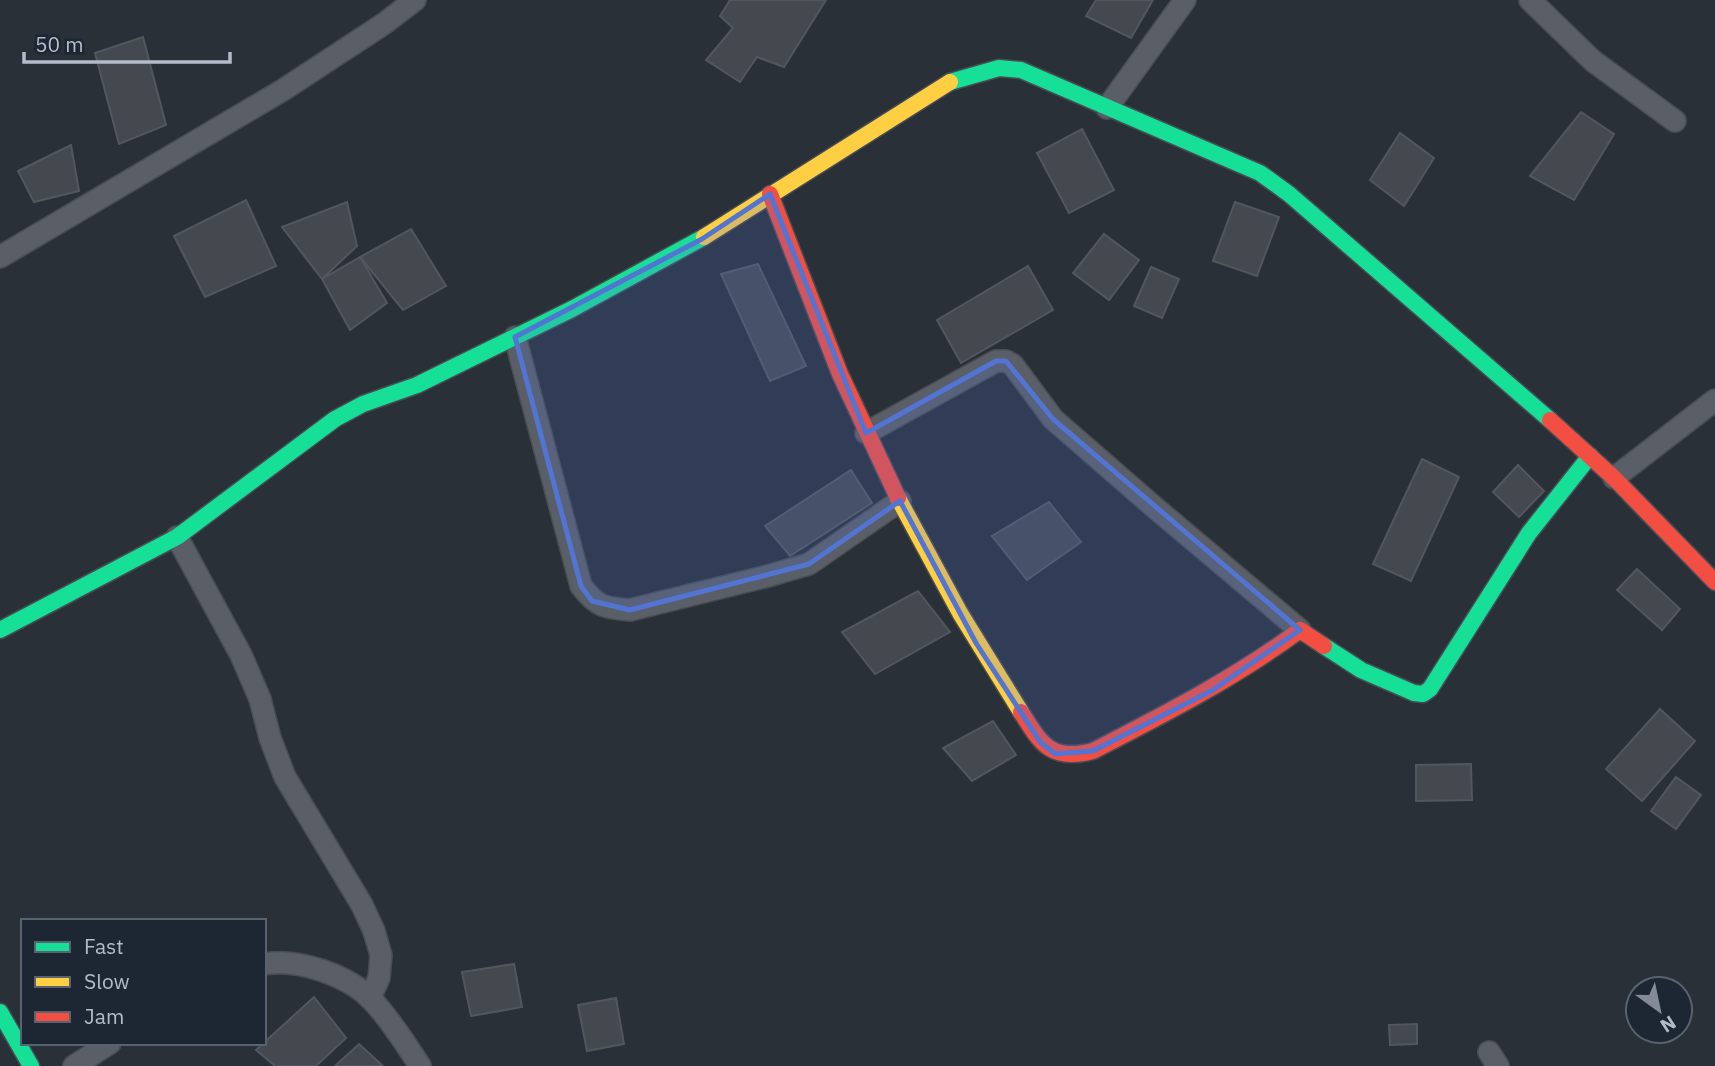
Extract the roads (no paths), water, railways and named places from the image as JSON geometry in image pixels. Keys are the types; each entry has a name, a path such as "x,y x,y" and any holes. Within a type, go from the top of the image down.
{"street":[{"path":"0,257 283,90 385,23 415,0"},
{"path":"1107,108 1185,0"},
{"path":"1530,0 1592,61 1675,121"},
{"path":"0,630 177,537 335,419 363,404 417,385 572,309 702,239 952,81 999,68 1021,70 1260,173 1289,194 1500,374 1614,478 1715,582"},
{"path":"770,194 866,433 976,643 1040,742 1055,754 1074,757 1093,751 1213,690 1272,652 1300,630"},
{"path":"515,337 581,586 592,601 611,608 630,610 808,564 900,501"},
{"path":"866,433 996,361 1006,361 1013,365 1053,419 1300,630 1361,670 1414,694 1423,694 1430,689 1529,533 1590,456"},
{"path":"1614,478 1715,400"},
{"path":"177,537 241,655 260,699 270,738 285,777 362,905 374,931 381,955 379,978 370,998"},
{"path":"266,964 303,965 334,974 370,998 420,1066"},
{"path":"0,1012 31,1066"},
{"path":"74,1066 107,1045"}]}
